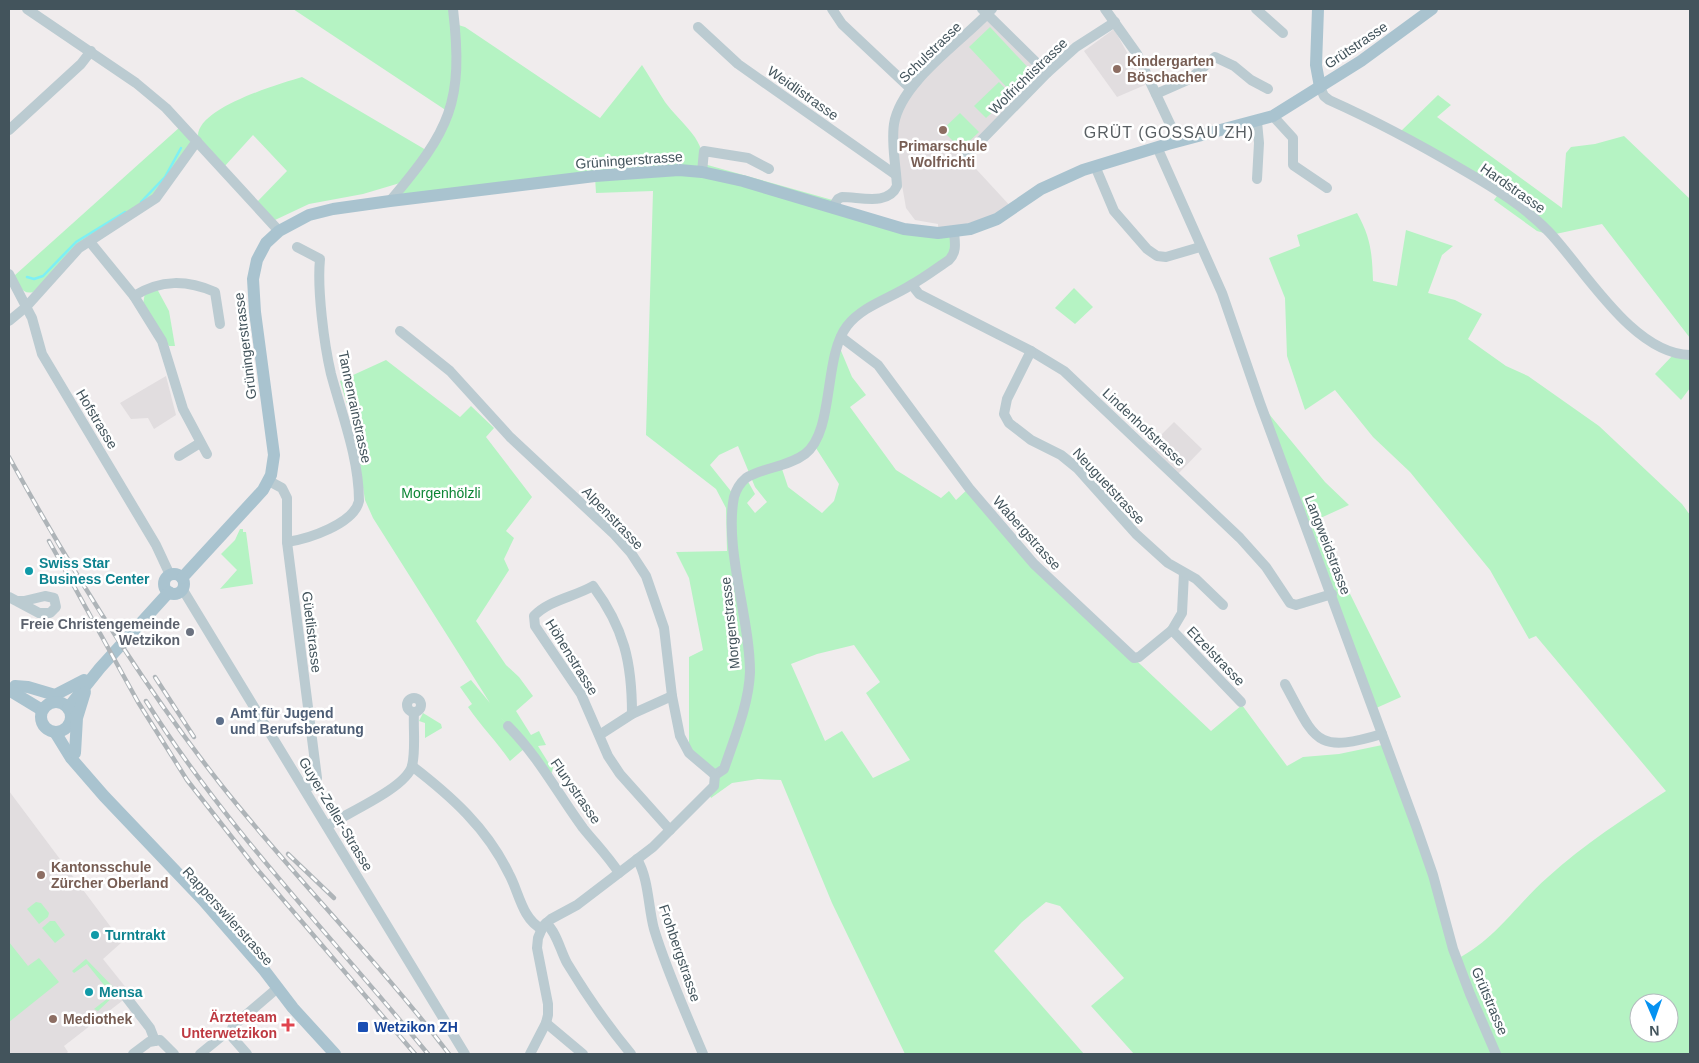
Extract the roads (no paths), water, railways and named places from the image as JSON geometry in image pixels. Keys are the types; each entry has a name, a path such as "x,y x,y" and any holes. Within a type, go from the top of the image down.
{"main road":[{"path":"1318,9 1316,65 1320,87"},
{"name":"Grütstrasse","path":"1320,87 1393,39 1432,9"},
{"name":"Grüningerstrasse","path":"178,581 256,498 269,481 274,455 255,312 253,280 261,251 279,231 299,219 319,212 390,201 643,172 702,172 743,181 904,229 938,233 954,232 990,223 1041,189 1063,178 1157,147 1257,122 1273,116 1320,87"},
{"path":"11,686 56,706 70,721 60,730 43,725 40,717 56,706 86,683 169,592 164,584 178,581"},
{"path":"11,686 28,687 55,695 86,683"},
{"path":"75,753 77,718 86,683"},
{"name":"Rapperswilerstrasse","path":"60,730 75,753 80,766"},
{"name":"Rapperswilerstrasse","path":"60,730 71,758 80,766 104,796 125,827 176,878 284,1004 293,1008"},
{"name":"Rapperswilerstrasse","path":"104,796 203,900 264,970 328,1052"}],"street":[{"path":"27,9 136,83 166,108 279,231"},
{"path":"390,201 425,158 448,117 458,65 453,9"},
{"path":"832,9 842,24 910,88"},
{"path":"1105,9 1136,54 1178,141"},
{"path":"1256,9 1283,33"},
{"path":"987,11 1047,73"},
{"name":"Schulstrasse","path":"832,208 838,199 842,197 880,199 888,197 897,186 893,137 894,122 901,102 910,88 987,11"},
{"name":"Wolfrichtistrasse","path":"965,157 1047,73 1076,48 1115,22"},
{"name":"Weidlistrasse","path":"698,27 738,64 896,175"},
{"path":"9,130 81,64 91,52"},
{"path":"1156,94 1190,79 1214,57 1234,66 1251,80 1268,89"},
{"name":"Hardstrasse","path":"1320,87 1324,96 1329,100 1399,133 1517,204 1548,231 1578,263 1604,299 1629,324 1651,342 1671,353 1690,355"},
{"path":"1273,116 1293,138 1293,165 1327,188"},
{"path":"1256,179 1259,143 1257,122"},
{"path":"9,321 26,307 70,257 156,198 197,141"},
{"name":"Langweidstrasse","path":"1157,147 1222,293 1260,403 1332,594 1433,875 1457,959"},
{"path":"702,172 704,151 748,158 769,169"},
{"path":"1095,166 1114,211 1147,249 1157,256 1166,257 1200,247"},
{"name":"Morgenstrasse","path":"544,926 577,905 636,859 670,830 714,786 715,775 724,768 745,700 750,674 749,651 733,530 735,496 740,484 746,478 796,460 814,445 820,430 841,337 849,324 869,308 912,285 954,255 954,232"},
{"path":"90,242 134,296 166,349 181,404 200,443 208,454"},
{"name":"Tannenrainstrasse","path":"287,542 320,533 351,514 359,501 349,438 331,371 318,281 320,259 297,247"},
{"name":"Hofstrasse","path":"9,274 32,318 42,354 178,581"},
{"path":"134,296 148,287 162,283 197,284 215,292 220,324"},
{"name":"Lindenhofstrasse","path":"912,285 919,294 1031,351 1064,371 1240,538 1266,567 1290,602 1296,605 1332,594"},
{"name":"Alpenstrasse","path":"400,331 450,371 510,437 613,533 631,553 646,576 664,628 672,696 684,746 689,753 715,775"},
{"name":"Wabergstrasse","path":"841,337 878,365 969,488 1034,564 1134,658 1139,657 1172,630 1182,613 1184,573"},
{"name":"Neuguetstrasse","path":"1031,351 1007,399 1004,414 1009,423 1031,440 1061,455 1077,468 1136,534 1168,563 1196,579 1223,606"},
{"path":"179,456 200,443"},
{"name":"Güetlistrasse","path":"269,481 282,488 286,494 287,542 317,772 315,783 305,789"},
{"name":"Guyer-Zeller-Strasse","path":"178,581 465,1054"},
{"name":"Höhenstrasse","path":"632,714 630,667 626,647 606,604 594,586 582,593 542,608 534,616 535,626 581,694 601,734 608,756 620,774 670,830"},
{"name":"Etzelstrasse","path":"1172,630 1241,702"},
{"path":"1285,684 1309,729 1324,742 1350,744 1382,734"},
{"path":"601,734 632,714 672,696"},
{"path":"327,826 394,787 405,777 412,766 414,712"},
{"name":"Flurystrasse","path":"508,726 529,749 584,829 605,851 620,872"},
{"path":"412,766 445,791 469,815 503,861 528,918 553,931 567,962 600,1016 631,1054"},
{"name":"Frohbergstrasse","path":"636,859 643,872 655,932 670,976 703,1054"},
{"path":"530,1054 546,1023 548,1004 537,948 544,926"},
{"name":"Grütstrasse","path":"1457,959 1496,1054"},
{"path":"200,1054 231,1031 233,1026 274,991"},
{"path":"123,993 150,1028 154,1040"},
{"path":"546,1023 583,1054"},
{"path":"231,1031 233,1038 247,1054"},
{"path":"133,1054 148,1042 154,1040 164,1042 174,1054"}],"waterway":[{"path":"141,202 165,177 181,148"},
{"path":"27,277 34,279 43,276 76,242 125,212"}],"railway":[{"path":"9,457 57,542 109,626 192,747 278,854 394,986 449,1054"},
{"path":"49,541 138,702 187,780 256,868 415,1054"},
{"path":"155,677 194,737"},
{"path":"146,701 177,748 245,838 428,1054"},
{"path":"288,854 334,898"}],"place":[{"name":"Kindergarten Böschacher","path":"1117,69"},
{"name":"Primarschule Wolfrichti","path":"943,130"},
{"name":"Swiss Star Business Center","path":"29,571"},
{"name":"Freie Christengemeinde Wetzikon","path":"190,632"},
{"name":"Amt für Jugend und Berufsberatung","path":"220,721"},
{"name":"Kantonsschule Zürcher Oberland","path":"41,875"},
{"name":"Turntrakt","path":"95,935"},
{"name":"Mensa","path":"89,992"},
{"name":"Mediothek","path":"53,1019"},
{"name":"Ärzteteam Unterwetzikon","path":"288,1025"},
{"name":"Wetzikon ZH","path":"363,1027"}],"district":[{"name":"GRÜT (GOSSAU ZH)","path":"1169,132"}],"park label":[{"name":"Morgenhölzli","path":"441,493"}]}
